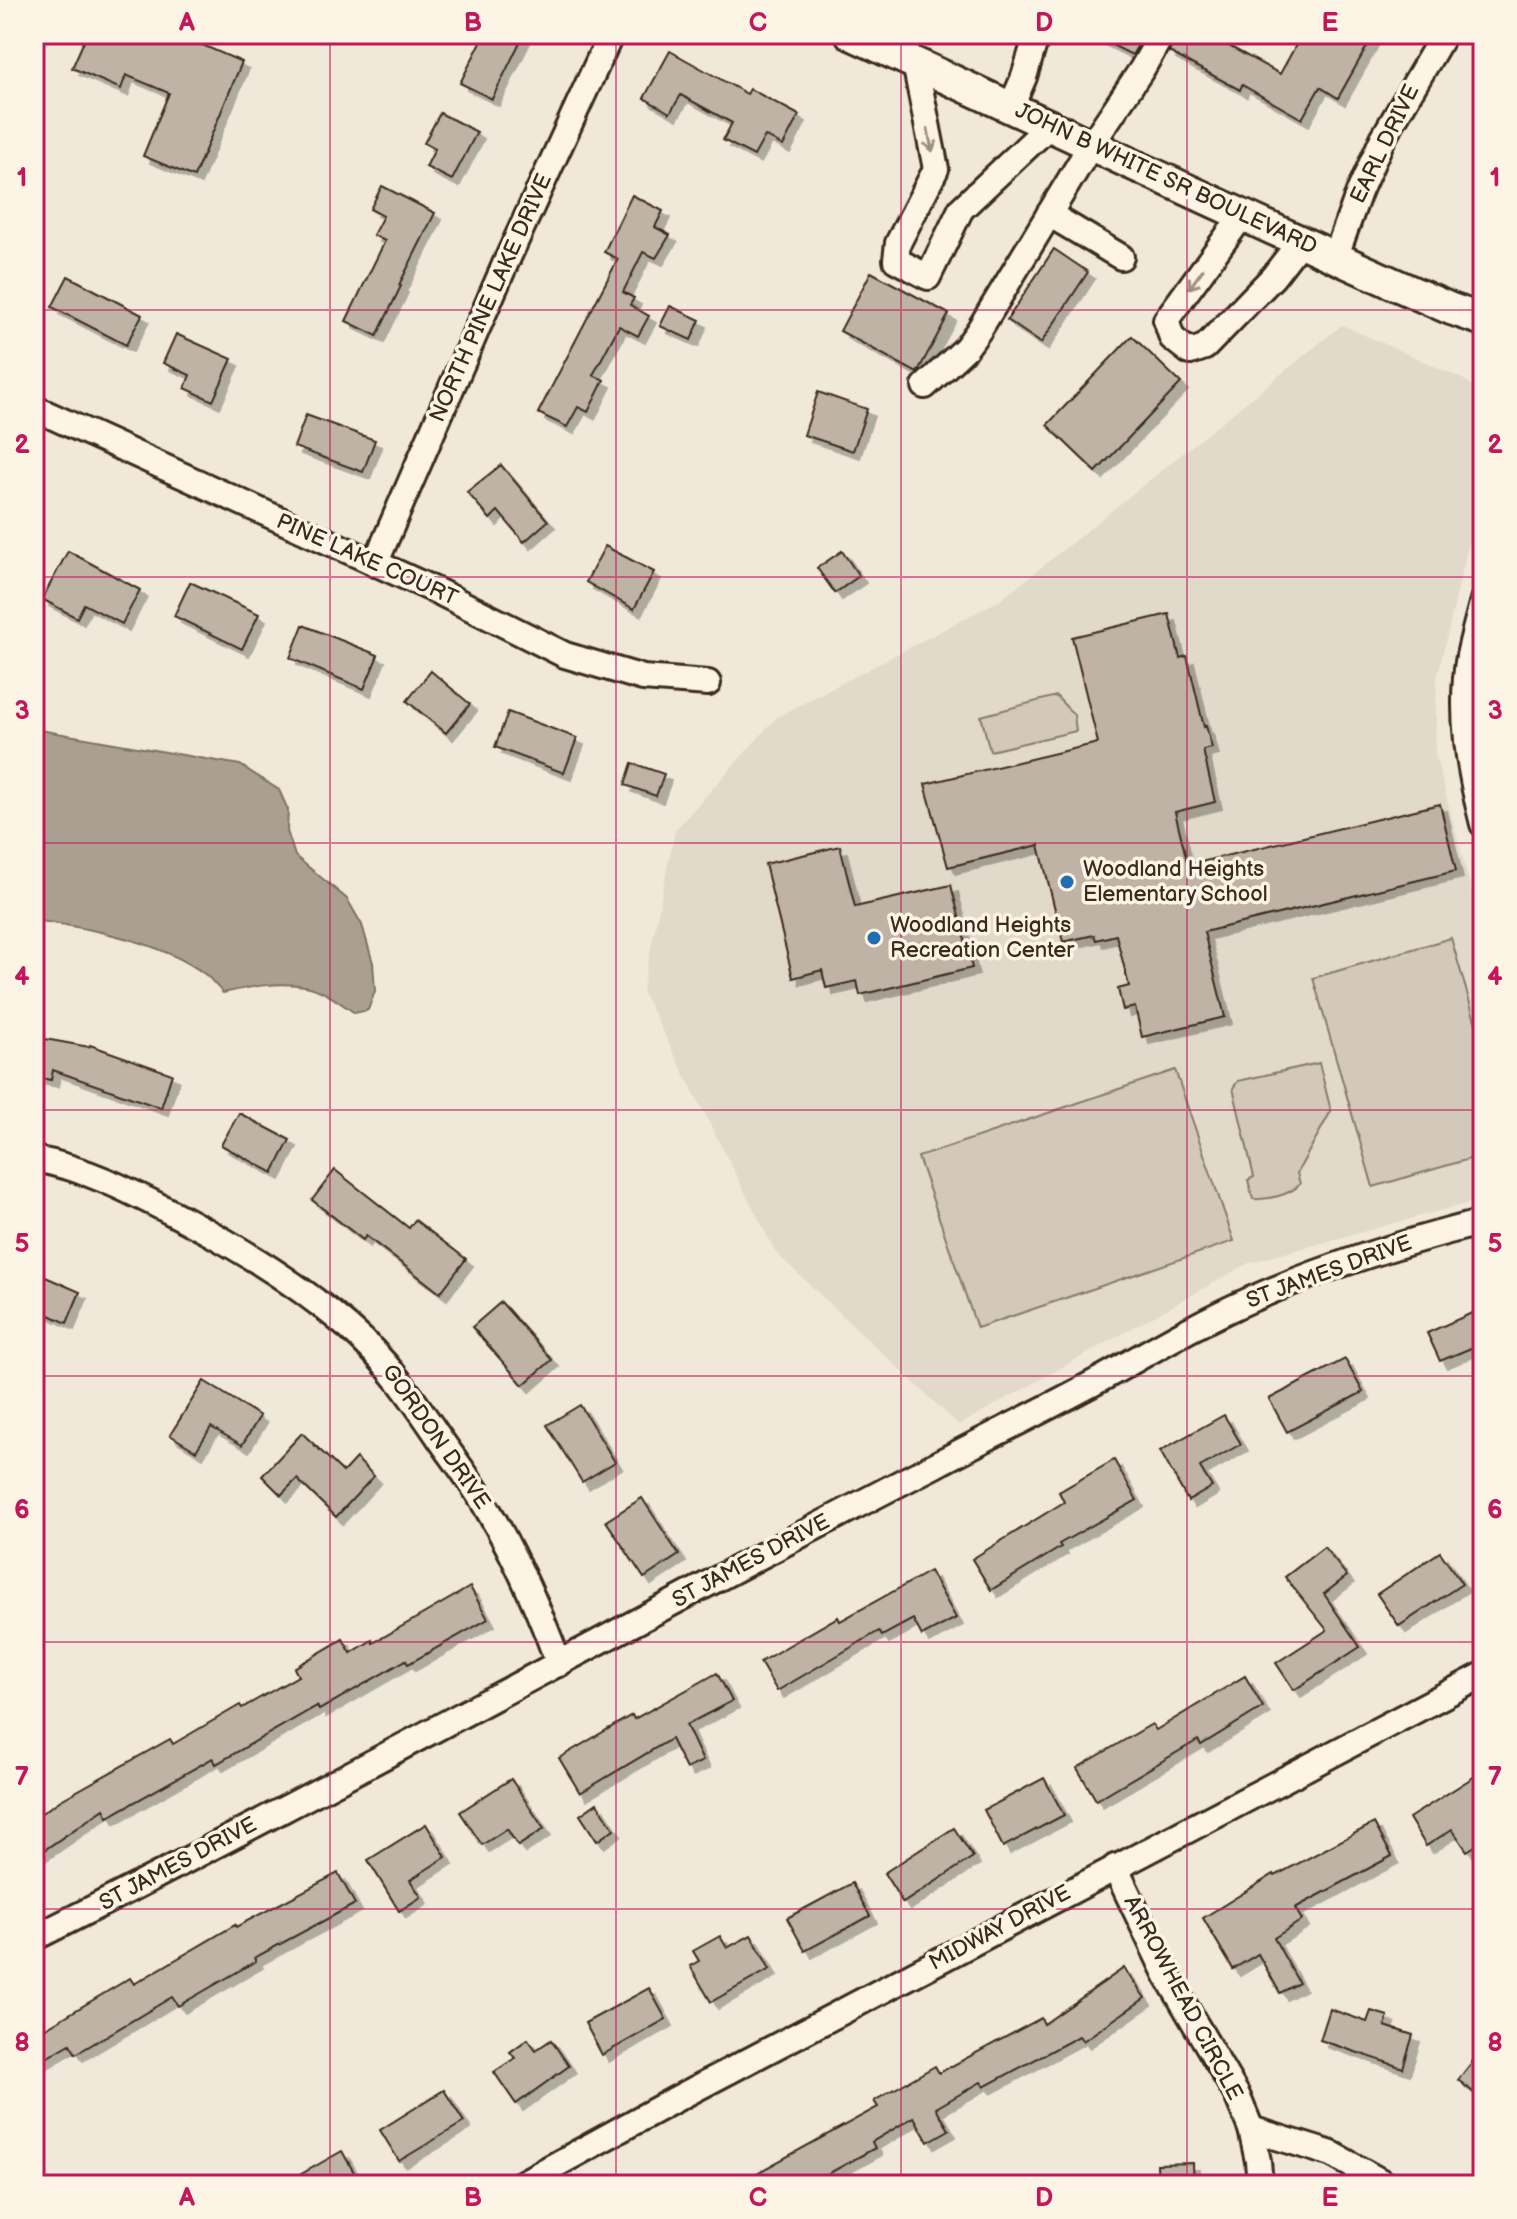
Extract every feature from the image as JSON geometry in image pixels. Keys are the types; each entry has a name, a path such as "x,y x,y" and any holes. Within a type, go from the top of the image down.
{"main road":[{"name":"JOHN B WHITE SR BOULEVARD","path":"851,34 1242,216 1451,309 1483,320"}],"street":[{"name":"NORTH PINE LAKE DRIVE","path":"375,564 506,262 611,34"},
{"path":"1011,107 1037,34"},
{"path":"925,386 966,348 979,330 1162,34"},
{"name":"EARL DRIVE","path":"1335,258 1383,138 1444,34"},
{"path":"915,63 936,169 898,243 896,260 928,277 961,209 1049,126"},
{"path":"1049,214 1121,257"},
{"path":"1242,216 1166,320 1172,338 1190,352 1205,347 1273,277 1300,242"},
{"name":"PINE LAKE COURT","path":"34,408 490,617 565,655 643,678 708,683"},
{"path":"1483,600 1469,657 1465,706 1468,754 1483,824"},
{"name":"GORDON DRIVE","path":"34,1159 94,1176 199,1227 266,1267 350,1328 403,1385 487,1507 539,1610 559,1664"},
{"name":"ST JAMES DRIVE","path":"34,1938 1098,1380 1172,1338 1249,1300 1328,1267 1483,1222"},
{"name":"MIDWAY DRIVE","path":"519,2185 674,2100 1483,1675"},
{"name":"ARROWHEAD CIRCLE","path":"1115,1867 1167,1976 1237,2095 1251,2129 1260,2185"},
{"path":"1251,2129 1332,2154 1387,2185"}],"shaded area":[{"name":"Woodland Heights Elementary School","path":"1342,325 1463,379 1483,394 1483,481 1437,679 1435,754 1483,934 1483,1199 1249,1263 959,1425 776,1253 642,991 675,830 777,717 1002,599"},
{"path":"1056,696 1074,715 1076,731 990,751 981,716"},
{"path":"34,729 240,765 279,790 288,810 287,831 295,856 347,899 362,925 373,963 375,991 368,1010 355,1013 331,997 305,986 264,985 223,993 206,975 168,953 101,932 34,920"},
{"path":"1451,938 1483,1048 1483,1155 1373,1187 1313,978"},
{"path":"1319,1063 1331,1111 1297,1173 1300,1184 1278,1196 1253,1199 1248,1180 1254,1177 1233,1088 1238,1081"},
{"path":"1175,1070 1234,1241 977,1328 918,1157"}],"building":[{"path":"87,34 177,34 242,62 194,177 143,156 169,93 126,75 121,89 72,68"},
{"path":"485,34 524,34 492,99 460,83"},
{"path":"1090,34 1145,34 1132,55"},
{"path":"1177,34 1207,34 1280,74 1302,34 1374,34 1338,98 1320,87 1302,119 1242,85 1240,90 1169,52"},
{"path":"670,51 747,94 750,89 799,115 783,146 765,136 754,156 723,140 732,123 681,95 670,113 644,98"},
{"path":"440,113 477,132 452,180 426,167 435,149 424,143"},
{"path":"382,186 435,213 377,336 346,321 385,241 373,235 383,216 370,209"},
{"path":"632,195 663,211 655,227 670,235 656,258 643,252 623,292 634,298 630,305 649,316 638,336 619,326 593,375 604,380 588,412 578,407 567,427 538,413 618,259 604,252"},
{"path":"1054,249 1088,272 1041,343 1007,320"},
{"path":"871,272 949,314 917,373 840,331"},
{"path":"68,276 142,315 126,345 52,307"},
{"path":"670,306 700,320 691,340 660,326"},
{"path":"176,334 232,359 213,401 185,388 190,375 163,363"},
{"path":"1132,336 1181,383 1096,472 1047,425"},
{"path":"818,392 867,409 853,451 804,435"},
{"path":"306,415 375,440 363,472 294,447"},
{"path":"501,465 548,521 524,542 498,511 490,519 467,492"},
{"path":"605,546 654,572 634,609 586,582"},
{"path":"68,551 140,590 122,624 84,604 77,618 42,599"},
{"path":"842,551 859,576 835,593 817,568"},
{"path":"190,582 259,614 242,649 174,616"},
{"path":"1169,614 1180,658 1187,656 1212,748 1203,750 1215,802 1175,812 1188,865 1440,804 1456,871 1204,932 1225,1017 1142,1037 1135,1007 1123,1010 1118,989 1129,986 1116,935 1096,940 1094,935 1063,942 1039,845 948,867 925,784 1098,743 1072,637"},
{"path":"303,625 378,655 364,689 290,658"},
{"path":"431,671 470,704 446,733 407,701"},
{"path":"508,712 577,738 564,773 495,747"},
{"path":"632,763 664,774 656,796 625,785"},
{"name":"Woodland Heights Recreation Center","path":"840,846 855,907 951,885 972,968 860,995 857,981 826,988 822,970 793,978 765,864"},
{"path":"34,1037 90,1045 172,1074 161,1108 53,1070 51,1080 34,1077"},
{"path":"239,1113 290,1140 273,1173 221,1145"},
{"path":"335,1170 409,1228 415,1220 466,1259 440,1293 366,1236 363,1240 312,1200"},
{"path":"34,1272 80,1292 67,1323 34,1308"},
{"path":"501,1302 552,1360 523,1385 472,1327"},
{"path":"1483,1308 1483,1343 1440,1361 1427,1333"},
{"path":"1345,1359 1363,1392 1287,1432 1269,1399"},
{"path":"204,1381 260,1416 242,1445 211,1427 196,1451 170,1435"},
{"path":"580,1405 615,1462 582,1482 547,1425"},
{"path":"1224,1415 1241,1444 1200,1467 1212,1487 1188,1501 1160,1451"},
{"path":"302,1433 343,1472 356,1458 374,1476 336,1517 297,1479 281,1495 262,1476"},
{"path":"1114,1460 1137,1500 1059,1544 1061,1547 991,1590 972,1559 1064,1502 1059,1492"},
{"path":"642,1498 679,1555 644,1578 606,1521"},
{"path":"1324,1547 1347,1576 1324,1594 1360,1647 1294,1690 1276,1663 1327,1630 1285,1577"},
{"path":"1440,1552 1462,1584 1399,1626 1377,1594"},
{"path":"930,1571 956,1618 922,1636 913,1619 882,1636 879,1631 777,1691 760,1662 838,1617 840,1621"},
{"path":"470,1587 488,1619 408,1664 406,1660 319,1710 317,1706 216,1764 213,1758 108,1817 104,1809 34,1857 34,1818 61,1800 170,1739 173,1744 240,1705 242,1708 298,1676 294,1668 343,1639 351,1653"},
{"path":"717,1673 732,1701 686,1725 703,1761 686,1769 671,1739 580,1793 559,1758 632,1715 634,1719"},
{"path":"1245,1676 1263,1707 1201,1745 1198,1740 1096,1800 1077,1768 1152,1724 1156,1730"},
{"path":"1483,1771 1483,1821 1476,1826 1483,1841 1467,1851 1452,1829 1426,1846 1409,1818"},
{"path":"1044,1778 1064,1815 1003,1847 984,1810"},
{"path":"511,1779 544,1829 518,1846 507,1829 482,1845 460,1812"},
{"path":"597,1803 614,1829 597,1841 580,1815"},
{"path":"1374,1823 1392,1856 1295,1908 1302,1920 1274,1938 1299,1983 1280,1993 1258,1954 1233,1969 1203,1918 1274,1874"},
{"path":"426,1824 446,1857 410,1880 421,1897 399,1911 368,1860"},
{"path":"954,1828 973,1857 903,1903 884,1873"},
{"path":"338,1873 355,1904 254,1958 256,1961 178,2006 172,1997 76,2054 70,2044 34,2065 34,2035 130,1978 134,1984 235,1925"},
{"path":"852,1883 870,1916 805,1951 787,1918"},
{"path":"751,1935 770,1969 711,2002 690,1966 699,1961 693,1951 720,1936 727,1948"},
{"path":"1124,1968 1145,1998 1083,2041 1079,2036 984,2087 981,2082 936,2108 949,2130 928,2142 914,2117 872,2142 875,2148 808,2185 735,2185 878,2107 874,2101 935,2066 939,2073 1041,2018 1044,2024"},
{"path":"649,1988 666,2019 602,2055 585,2023"},
{"path":"1330,2009 1367,2022 1371,2011 1388,2016 1385,2026 1413,2035 1403,2068 1320,2040"},
{"path":"528,2039 536,2050 551,2040 569,2066 516,2104 494,2072 515,2058 510,2052"},
{"path":"1483,2048 1483,2100 1458,2080"},
{"path":"444,2090 464,2122 399,2161 380,2130"},
{"path":"342,2151 361,2185 282,2185"},
{"path":"1193,2163 1194,2185 1158,2185 1157,2164"}],"place":[{"name":"Woodland Heights Elementary School","path":"1067,882"},
{"name":"Woodland Heights Recreation Center","path":"874,938"}]}
